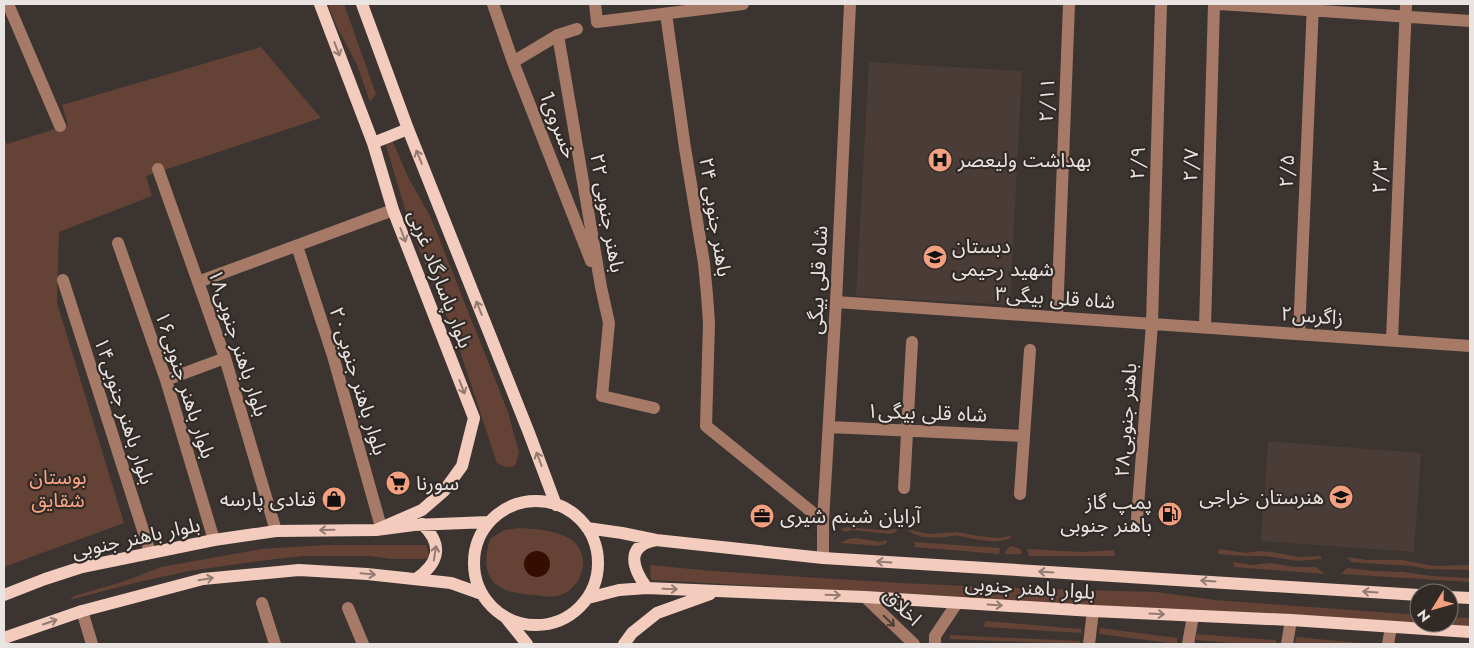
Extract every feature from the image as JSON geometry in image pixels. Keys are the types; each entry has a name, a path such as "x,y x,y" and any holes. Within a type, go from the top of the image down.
{"main road":[{"name":"بلوار پاسارگاد غربی","path":"320,4 373,143 393,210 474,418 462,466 444,490 422,510 378,528"},
{"name":"بلوار پاسارگاد غربی","path":"362,4 408,128 556,504"},
{"path":"373,143 408,128"},
{"path":"538,501 556,504 572,513 592,536 598,561 594,586 588,598 570,616 554,623 537,626 520,623 504,616 492,607 482,594 476,580 474,565 475,549 480,535 489,522 503,510 520,503 538,501"},
{"name":"بلوار باهنر جنوبی","path":"4,595 82,567 214,540 276,531 489,522"},
{"path":"416,579 427,571 434,561 436,545 429,531 422,524"},
{"name":"بلوار باهنر جنوبی","path":"587,528 656,540 823,558 1409,594"},
{"path":"647,588 635,570 634,559 637,549 645,542 656,540"},
{"path":"4,638 82,611 203,579 233,576 299,570 366,574 452,583 482,594"},
{"name":"بلوار باهنر جنوبی","path":"588,598 619,590 647,588 865,597 1093,611 1291,620 1470,632"},
{"path":"624,644 632,633 656,613 718,591"},
{"path":"504,616 527,644"}],"street":[{"path":"8,4 60,126"},
{"name":"خسروى1","path":"493,4 513,62 600,286"},
{"path":"595,4 597,22 743,4"},
{"name":"شاه قلی بیگی","path":"823,558 823,521 836,302 850,4"},
{"name":"۲/۱۱","path":"1057,317 1069,4"},
{"name":"۲/۹","path":"1152,324 1160,4"},
{"name":"۲/۷","path":"1205,327 1214,4"},
{"path":"1220,4 1406,10 1470,20"},
{"name":"۲/۵","path":"1299,334 1312,7"},
{"name":"۲/۳","path":"1392,340 1406,10"},
{"name":"۲۴ باهنر جنوبی","path":"666,14 704,264 709,323 706,426 823,521"},
{"path":"513,62 558,36 576,29"},
{"name":"۲۲ باهنر جنوبی","path":"558,36 600,286 609,323 602,396 654,408"},
{"name":"۱۸بلوار باهنر جنوبی","path":"158,169 225,358 276,531"},
{"path":"198,282 393,210"},
{"name":"بلوار باهنر جنوبی۱۶","path":"118,243 166,380 214,540"},
{"name":"بلوار باهنر جنوبی۲۰","path":"297,246 332,356 378,528"},
{"name":"بلوار باهنر جنوبی۱۴","path":"63,280 150,552"},
{"name":"شاه قلی بیگی۳","path":"836,302 1152,324"},
{"name":"زاگرس۲","path":"1152,324 1470,346"},
{"name":"باهنر جنوبی۲۸","path":"1137,519 1152,324"},
{"path":"904,488 912,342"},
{"path":"1020,494 1030,350"},
{"path":"166,380 225,358"},
{"name":"شاه قلی بیگی۱","path":"828,427 1024,436"},
{"name":"اخلاق","path":"865,597 914,644"},
{"path":"262,603 275,644"},
{"name":"اخلاق","path":"935,644 936,636 957,603"},
{"path":"348,608 363,644"},
{"path":"82,611 92,644"},
{"path":"1089,644 1093,611"},
{"path":"1188,644 1193,616"},
{"path":"1287,644 1291,620"},
{"path":"1388,644 1391,627"}],"shaded area":[{"name":"بهداشت ولیعصر","path":"869,62 1022,71 1010,305 856,296"},
{"name":"هنرستان خراجی","path":"1268,441 1421,453 1414,552 1261,541"},
{"path":"537,551 546,555 550,564 546,573 537,577 528,573 524,564 528,555"}],"green space":[{"path":"328,4 344,4 376,94 370,102 357,65 335,23"},
{"name":"بوستان شقایق","path":"261,47 321,118 146,176 152,196 59,232 57,303 124,523 4,567 4,138 7,144 68,125 62,105"},
{"path":"392,140 408,177 431,218 508,412 519,453 515,466 506,467 497,463 457,342 412,232 385,142"},
{"path":"847,527 879,530 897,529 896,532 891,534 851,530 846,532 840,529"},
{"path":"521,528 556,533 567,537 575,543 583,558 583,567 576,584 561,595 544,596 509,591 493,582 486,565 490,539 504,530"},
{"path":"906,529 930,534 957,532 1000,538 1012,535 1009,539 990,541 956,536 925,537 915,535"},
{"path":"857,538 880,542 887,540 886,544 878,546 840,543 848,539"},
{"path":"914,542 1000,548 999,554 915,547"},
{"path":"328,545 426,545 430,557 423,559 392,559 369,556 303,556 259,561 189,571 70,600 74,596 125,581 161,567 262,549"},
{"path":"1011,546 1020,549 1022,554 1004,554"},
{"path":"1027,549 1082,552 1114,550 1115,556 1029,556"},
{"path":"1219,549 1246,553 1258,551 1272,552 1299,557 1321,556 1321,559 1297,561 1265,556 1218,554"},
{"path":"1347,557 1368,560 1402,560 1434,566 1470,565 1470,570 1426,569 1413,566 1351,562"},
{"path":"1233,562 1252,565 1271,563 1294,567 1316,567 1325,574 1234,567"},
{"path":"650,565 900,583 1156,592 1215,600 1409,614 1409,625 905,594 651,580"},
{"path":"1347,568 1470,578 1470,582 1341,574"},
{"path":"1459,617 1470,618 1470,629 1459,628"},
{"path":"985,621 1081,629 1082,633 984,627"},
{"path":"1100,628 1177,638 1177,644 1099,634"},
{"path":"1196,634 1276,640 1277,644 1241,644 1196,640"},
{"path":"950,635 1080,641 1080,644 949,639"},
{"path":"1296,637 1371,644 1295,644"}],"place":[{"name":"بهداشت ولیعصر","path":"940,160"},
{"name":"دبستان شهید رحیمی","path":"935,257"},
{"name":"سورنا","path":"398,483"},
{"name":"هنرستان خراجی","path":"1341,497"},
{"name":"قنادی پارسه","path":"334,499"},
{"name":"پمپ گاز باهنر جنوبی","path":"1170,514"},
{"name":"آرایان شبنم شیری","path":"762,516"}]}
